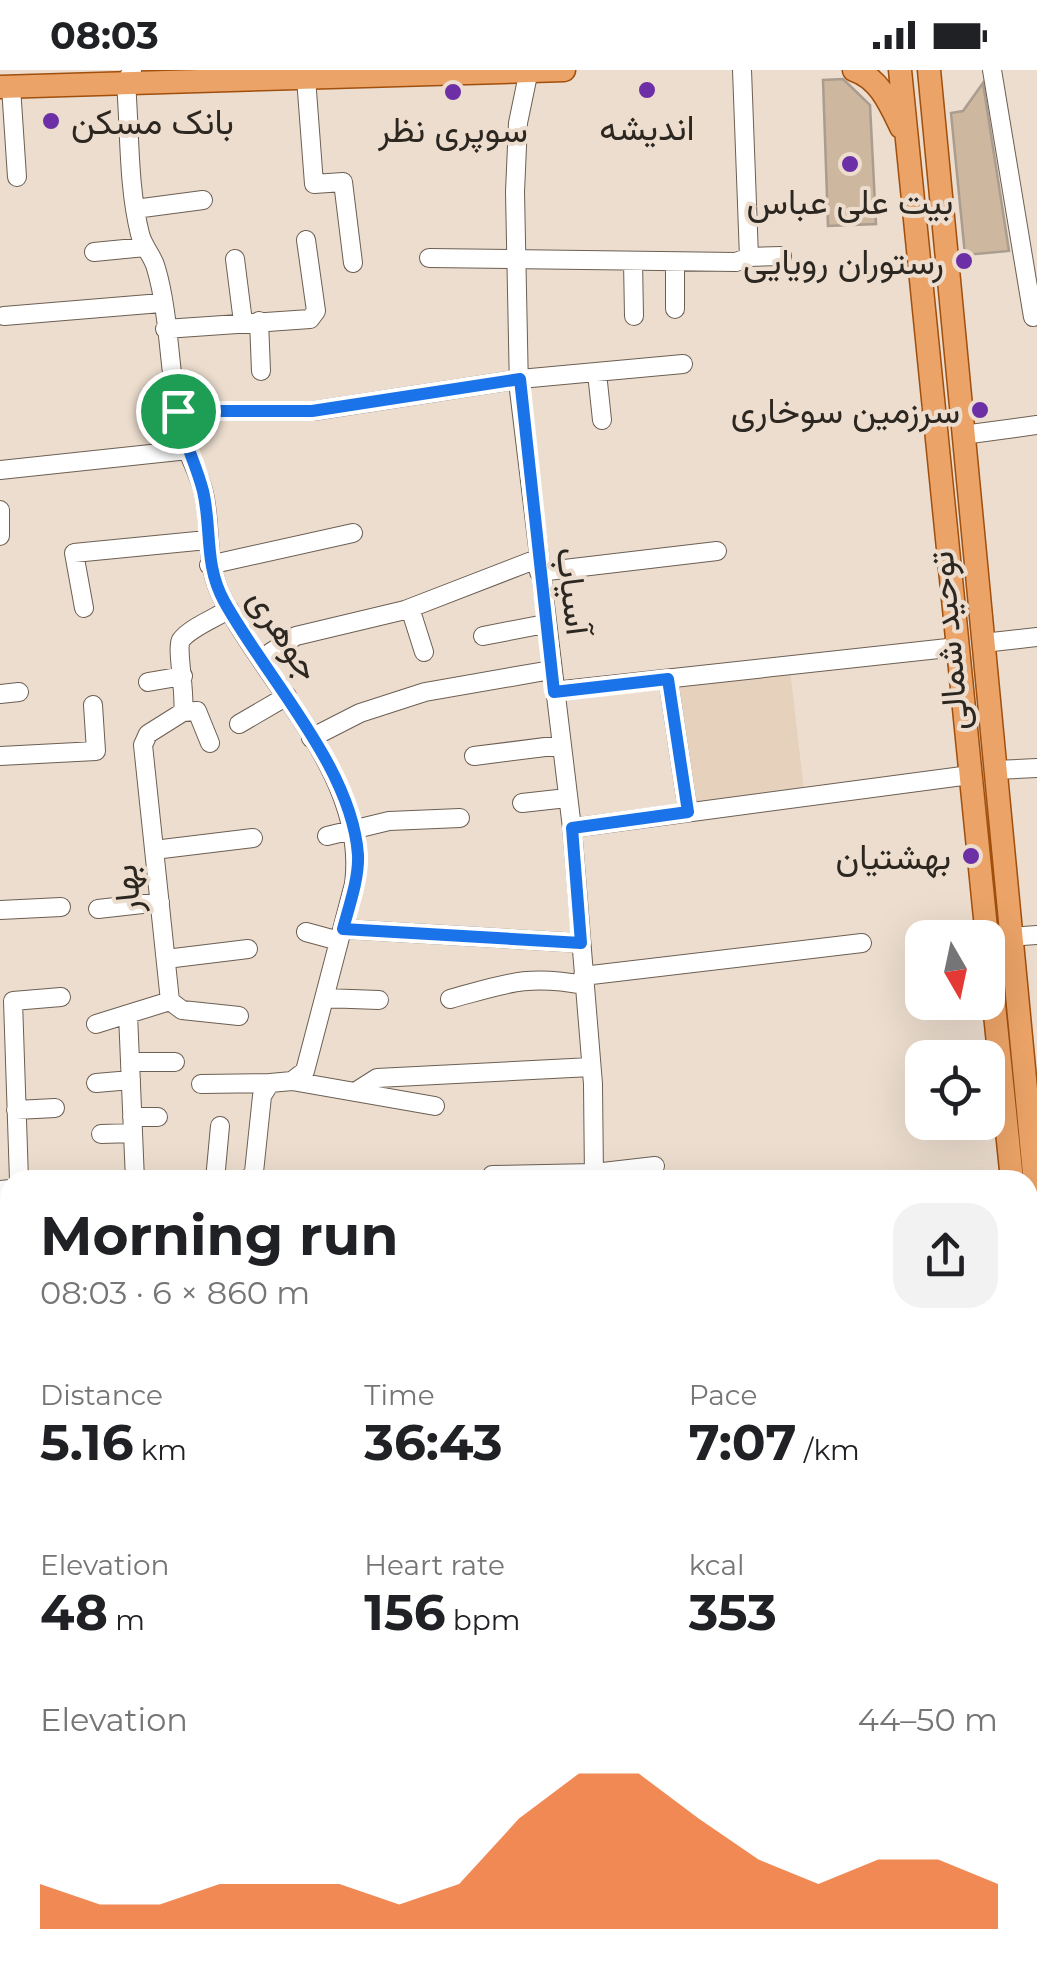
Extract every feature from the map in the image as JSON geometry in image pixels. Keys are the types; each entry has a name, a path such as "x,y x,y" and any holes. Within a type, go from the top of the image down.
{"main road":[{"path":"6,87 129,77 306,78 564,70"},
{"path":"854,70 864,73 882,90 907,141"},
{"name":"توحید شمالی","path":"900,70 970,775 995,920"},
{"name":"توحید شمالی","path":"929,70 995,770 998,920"},
{"path":"965,728 991,726"},
{"name":"توحید شمالی","path":"1005,959 1028,1030 1035,1170"},
{"path":"996,1020 1011,1170"}],"street":[{"name":"آسیاب","path":"528,70 518,123 520,379 538,565 572,828 591,1067 594,1170"},
{"path":"742,70 749,257"},
{"path":"992,70 1033,292 1032,318"},
{"name":"جوهری","path":"129,77 135,209 145,247 156,267 178,411 204,492 209,565 229,609 287,696 336,780 358,856 305,1071 292,1082"},
{"path":"306,78 314,184 343,182 353,263"},
{"path":"6,87 17,178"},
{"path":"135,209 202,200"},
{"path":"165,329 314,316 306,240"},
{"path":"94,252 145,247"},
{"path":"429,258 736,262 749,257 782,256"},
{"path":"235,259 260,371"},
{"path":"633,261 634,316"},
{"path":"675,262 676,309"},
{"path":"4,316 162,303"},
{"path":"178,411 312,411 520,379 684,364"},
{"path":"597,372 602,420"},
{"path":"963,435 1037,425"},
{"path":"0,470 188,450"},
{"path":"0,510 0,536"},
{"path":"209,565 353,533"},
{"path":"84,608 74,553 208,540"},
{"path":"262,658 296,636 410,608 538,565 716,551"},
{"path":"410,608 424,652"},
{"path":"210,743 197,711 183,712 186,694 178,650 182,639 229,609"},
{"path":"483,636 545,624"},
{"path":"983,643 1037,637"},
{"path":"554,692 957,646"},
{"path":"311,738 360,713 425,692 551,670"},
{"path":"148,682 183,676"},
{"path":"668,679 688,812"},
{"path":"240,724 287,696"},
{"path":"0,756 96,751 93,705"},
{"name":"بهار","path":"170,1001 143,745 148,734 183,712"},
{"path":"474,756 560,745"},
{"path":"995,770 1037,768"},
{"path":"572,828 970,775"},
{"path":"522,803 567,798"},
{"path":"327,836 389,821 460,818"},
{"path":"154,850 253,838"},
{"path":"98,909 160,902"},
{"path":"0,910 61,907"},
{"path":"306,932 581,943"},
{"path":"1005,937 1037,935"},
{"path":"450,999 520,979 584,980 862,944"},
{"path":"166,960 248,949"},
{"path":"19,1170 12,1001 61,996"},
{"path":"324,998 379,1000"},
{"path":"96,1024 170,1001 182,1010 239,1016"},
{"path":"128,1014 135,1170"},
{"path":"96,1083 175,1062"},
{"path":"355,1092 377,1078 591,1067"},
{"path":"201,1084 292,1082 435,1106"},
{"path":"254,1170 262,1096 270,1083"},
{"path":"16,1110 54,1108"},
{"path":"101,1134 158,1117"},
{"path":"216,1170 220,1126"},
{"path":"632,1170 654,1166"}],"shaded area":[{"path":"790,669 804,791 691,805 672,682"}],"building":[{"name":"بیت علی عباس","path":"843,79 870,105 876,224 828,226 823,80"},
{"path":"983,83 1009,251 965,255 951,113 963,111"}],"place":[{"name":"اندیشه","path":"647,90"},
{"name":"سوپری نظر","path":"453,92"},
{"name":"بانک مسکن","path":"51,121"},
{"name":"بیت علی عباس","path":"850,164"},
{"name":"رستوران رویایی","path":"964,261"},
{"name":"سرزمین سوخاری","path":"980,410"},
{"name":"بهشتیان","path":"971,856"}],"route":[{"path":"520,379 554,692 668,679 688,812 572,828 581,943 343,929 358,856 353,828 336,780 287,696 223,600 209,565 204,492 180,428 178,411 312,411 520,379"}]}
